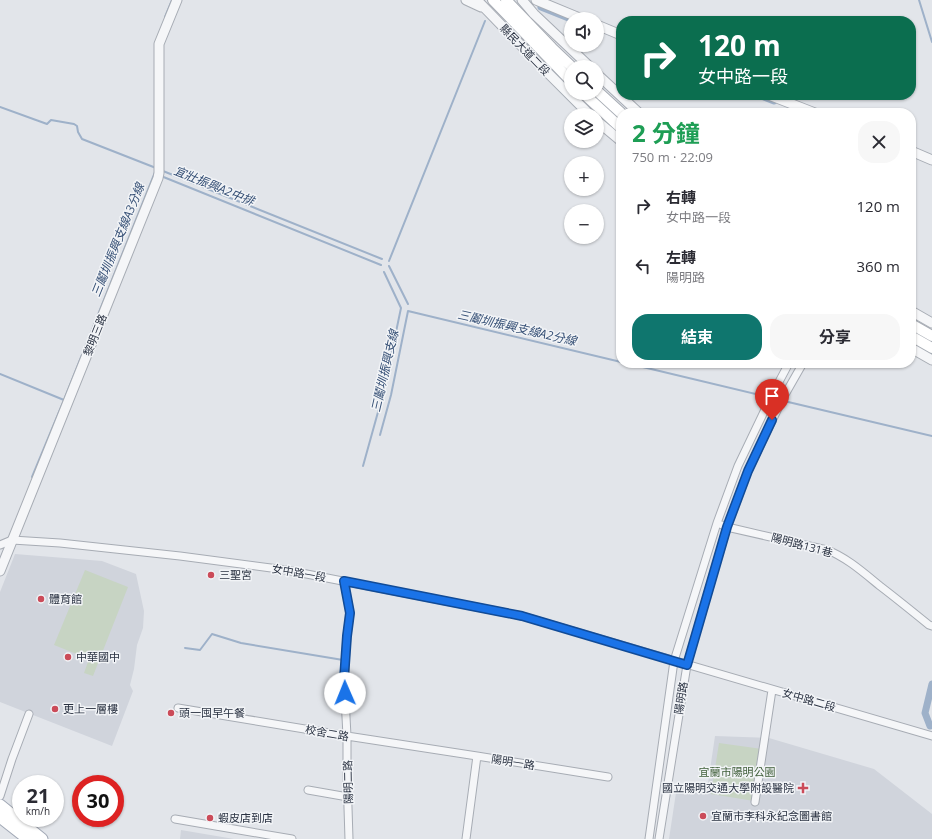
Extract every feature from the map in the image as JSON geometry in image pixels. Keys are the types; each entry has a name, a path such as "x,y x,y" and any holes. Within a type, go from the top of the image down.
{"main road":[{"name":"縣民大道二段","path":"493,0 564,74"},
{"name":"縣民大道二段","path":"506,0 565,60"},
{"path":"604,97 616,108"},
{"path":"591,100 616,123"},
{"path":"916,327 932,336"},
{"path":"916,339 932,348"},
{"path":"0,805 42,839"},
{"path":"0,817 28,839"}],"street":[{"name":"黎明三路","path":"0,571 158,178 159,44 177,0"},
{"path":"466,0 486,10 490,0"},
{"name":"縣民大道二段","path":"477,0 540,66 583,108"},
{"path":"522,0 534,14 583,60"},
{"path":"534,14 533,9 535,5 540,2 565,12"},
{"path":"604,28 616,33"},
{"path":"604,80 616,92"},
{"path":"625,100 634,108"},
{"path":"782,100 803,108"},
{"path":"604,127 616,138"},
{"path":"916,153 932,160"},
{"path":"916,314 932,323"},
{"path":"916,351 932,360"},
{"name":"陽明路","path":"649,839 674,661 717,523 738,466 786,368"},
{"name":"陽明路","path":"660,839 687,665 724,526 748,471 783,398 800,368"},
{"name":"陽明路131巷","path":"724,526 835,553 869,577 932,626"},
{"name":"女中路一段","path":"0,545 12,540 110,548 286,570 522,616 687,665"},
{"name":"陽明二路","path":"344,581 350,613 344,679 347,736 349,839"},
{"name":"女中路二段","path":"687,665 932,736"},
{"path":"755,802 772,690"},
{"name":"校舍二路","path":"178,708 477,756"},
{"path":"0,796 29,714"},
{"name":"陽明一路","path":"466,839 477,756 608,777"},
{"path":"308,790 348,797"},
{"path":"175,819 292,839"}],"shaded area":[{"name":"中華國中","path":"15,554 102,561 136,574 144,611 143,628 137,645 130,685 133,691 112,746 0,702 0,592"},
{"name":"國立陽明交通大學附設醫院","path":"715,736 769,738 874,769 932,814 932,839 669,839 677,786 707,790"},
{"path":"181,830 234,839 180,839"}],"green space":[{"path":"85,570 128,587 93,676 84,673 89,659 54,645"},
{"name":"宜蘭市陽明公園","path":"719,743 762,749 754,801 711,794"}],"waterway":[{"name":"三鬮圳振興支線A3分線","path":"165,17 172,0"},
{"path":"919,0 932,42"},
{"name":"宜壯振興A2中排","path":"541,7 564,16"},
{"path":"389,261 485,21"},
{"name":"宜壯振興A2中排","path":"163,52 163,111"},
{"path":"0,107 47,124 51,120 74,124 77,126 78,132 82,139 156,168"},
{"name":"三鬮圳振興支線A2分線","path":"163,171 382,259"},
{"name":"三鬮圳振興支線A3分線","path":"33,477 155,172"},
{"name":"宜壯振興A2中排","path":"161,176 381,265"},
{"name":"三鬮圳振興支線A2分線","path":"389,266 408,304"},
{"name":"三鬮圳振興支線","path":"363,466 383,394 401,308 384,272"},
{"name":"三鬮圳振興支線A2分線","path":"380,435 391,395 408,311 616,361"},
{"name":"三鬮圳振興支線A2分線","path":"647,368 768,397"},
{"path":"0,374 64,400"},
{"name":"三鬮圳振興支線A2分線","path":"784,401 932,436"},
{"name":"三鬮圳振興支線A3分線","path":"185,648 200,650 212,634 241,643 343,660"},
{"path":"930,726 925,713 932,684"}],"place":[{"name":"三聖宮","path":"211,575"},
{"name":"體育館","path":"41,599"},
{"name":"中華國中","path":"68,657"},
{"name":"更上一層樓","path":"55,709"},
{"name":"頭一囤早午餐","path":"171,713"},
{"name":"國立陽明交通大學附設醫院","path":"803,788"},
{"name":"宜蘭市李科永紀念圖書館","path":"703,816"},
{"name":"蝦皮店到店","path":"210,818"}],"route":[{"path":"345,693 344,679 350,613 344,581 522,616 687,665 727,527 748,471 772,420"}]}
